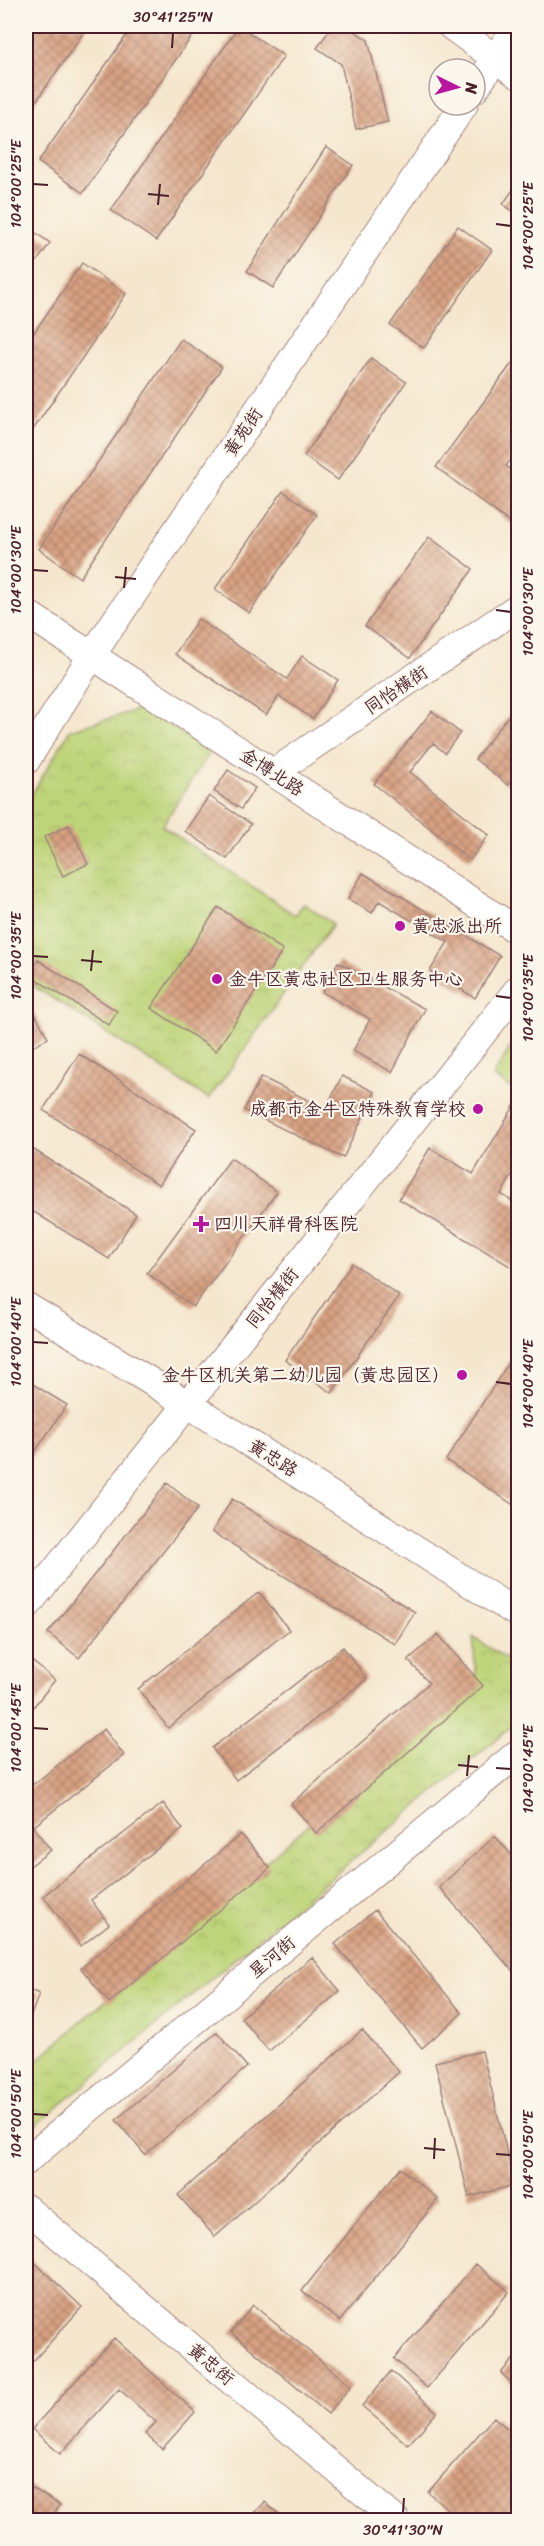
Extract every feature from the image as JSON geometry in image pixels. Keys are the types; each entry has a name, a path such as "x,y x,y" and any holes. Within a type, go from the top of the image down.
{"street":[{"path":"451,26 519,75"},
{"path":"487,71 517,26"},
{"name":"黄苑街","path":"26,761 92,655 456,117"},
{"name":"同怡横街","path":"273,773 519,607"},
{"name":"金博北路","path":"26,613 519,931"},
{"name":"同怡横街","path":"26,1607 519,989"},
{"name":"黄忠路","path":"26,1306 188,1404 519,1614"},
{"name":"星河街","path":"26,2161 519,1753"},
{"name":"黄忠街","path":"26,2208 396,2520"}],"green space":[{"path":"144,708 210,752 162,826 295,915 304,904 333,924 209,1099 26,981 26,804 70,730"},
{"path":"518,1035 518,1093 493,1076"},
{"path":"473,1637 518,1667 518,1721 26,2134 26,2070 476,1679"}],"building":[{"path":"26,26 88,26 26,116"},
{"path":"133,26 199,26 83,193 38,162"},
{"path":"239,26 284,56 156,241 111,210"},
{"path":"332,26 347,26 368,40 388,122 356,129 341,64 317,48"},
{"path":"326,147 353,165 273,288 247,271"},
{"path":"518,183 518,215 503,204"},
{"path":"26,226 50,243 26,277"},
{"path":"458,226 492,250 424,348 390,325"},
{"path":"82,263 126,294 26,440 26,344"},
{"path":"181,339 222,367 80,578 39,549"},
{"path":"518,355 518,449 506,466 518,475 518,529 436,467"},
{"path":"371,358 406,382 338,480 304,456"},
{"path":"283,491 317,515 249,613 215,589"},
{"path":"429,537 473,569 410,658 365,626"},
{"path":"198,619 287,679 302,656 338,680 313,719 279,696 266,715 175,654"},
{"path":"518,703 518,772 508,785 475,759"},
{"path":"432,711 460,733 445,753 433,743 410,772 489,835 470,860 374,784"},
{"path":"228,770 255,788 241,809 214,791"},
{"path":"209,796 251,824 227,859 185,831"},
{"path":"69,825 88,864 63,876 44,837"},
{"path":"363,873 500,956 475,998 430,971 448,942 379,901 372,913 348,899"},
{"name":"金牛区黄忠社区卫生服务中心","path":"218,907 283,950 216,1051 151,1008"},
{"path":"38,960 117,1011 109,1025 29,975"},
{"path":"338,962 425,1009 392,1072 353,1051 370,1019 322,992"},
{"path":"26,997 48,1038 26,1050"},
{"path":"79,1054 196,1129 159,1185 43,1110"},
{"path":"342,1076 375,1092 343,1158 244,1110 261,1077 326,1109"},
{"path":"516,1103 518,1104 518,1165 501,1194 518,1205 518,1271 399,1199 430,1148 473,1174"},
{"path":"26,1145 136,1214 109,1259 26,1207"},
{"path":"231,1158 277,1192 193,1307 147,1273"},
{"path":"352,1263 399,1296 332,1393 285,1360"},
{"path":"518,1348 518,1508 446,1460"},
{"path":"26,1380 67,1405 26,1465"},
{"path":"167,1483 198,1508 79,1658 48,1633"},
{"path":"232,1499 415,1612 395,1644 212,1532"},
{"path":"259,1592 289,1630 168,1728 138,1689"},
{"path":"438,1634 483,1686 316,1833 291,1804 429,1683 408,1660"},
{"path":"343,1647 367,1679 236,1780 212,1748"},
{"path":"27,1657 55,1680 26,1716 26,1659"},
{"path":"104,1729 124,1755 33,1827 51,1850 26,1869 26,1790"},
{"path":"163,1803 183,1829 91,1900 109,1924 81,1946 43,1896"},
{"path":"241,1834 270,1868 109,2003 81,1968"},
{"path":"495,1836 518,1862 518,1977 439,1887"},
{"path":"375,1910 462,2013 422,2048 335,1944"},
{"path":"312,1957 340,1991 269,2051 241,2018"},
{"path":"26,1988 39,1994 26,2029"},
{"path":"362,2030 399,2072 215,2237 178,2195"},
{"path":"217,2032 247,2067 145,2155 116,2120"},
{"path":"482,2051 515,2185 469,2197 435,2062"},
{"path":"400,2168 438,2199 340,2321 302,2291"},
{"path":"26,2254 82,2307 26,2369"},
{"path":"476,2264 509,2292 427,2388 394,2359"},
{"path":"253,2305 351,2386 328,2414 231,2332"},
{"path":"114,2338 195,2412 162,2449 145,2434 156,2422 119,2389 60,2454 32,2429"},
{"path":"518,2354 518,2389 501,2373"},
{"path":"391,2371 437,2412 408,2445 362,2406"},
{"path":"494,2417 518,2438 518,2520 460,2520 428,2492"},
{"path":"26,2484 60,2505 50,2520 26,2520"},
{"path":"265,2502 286,2520 248,2520"}],"place":[{"name":"黄忠派出所","path":"400,926"},
{"name":"金牛区黄忠社区卫生服务中心","path":"217,979"},
{"name":"成都市金牛区特殊教育学校","path":"478,1109"},
{"name":"四川天祥骨科医院","path":"201,1224"},
{"name":"金牛区机关第二幼儿园（黄忠园区）","path":"462,1375"}]}
